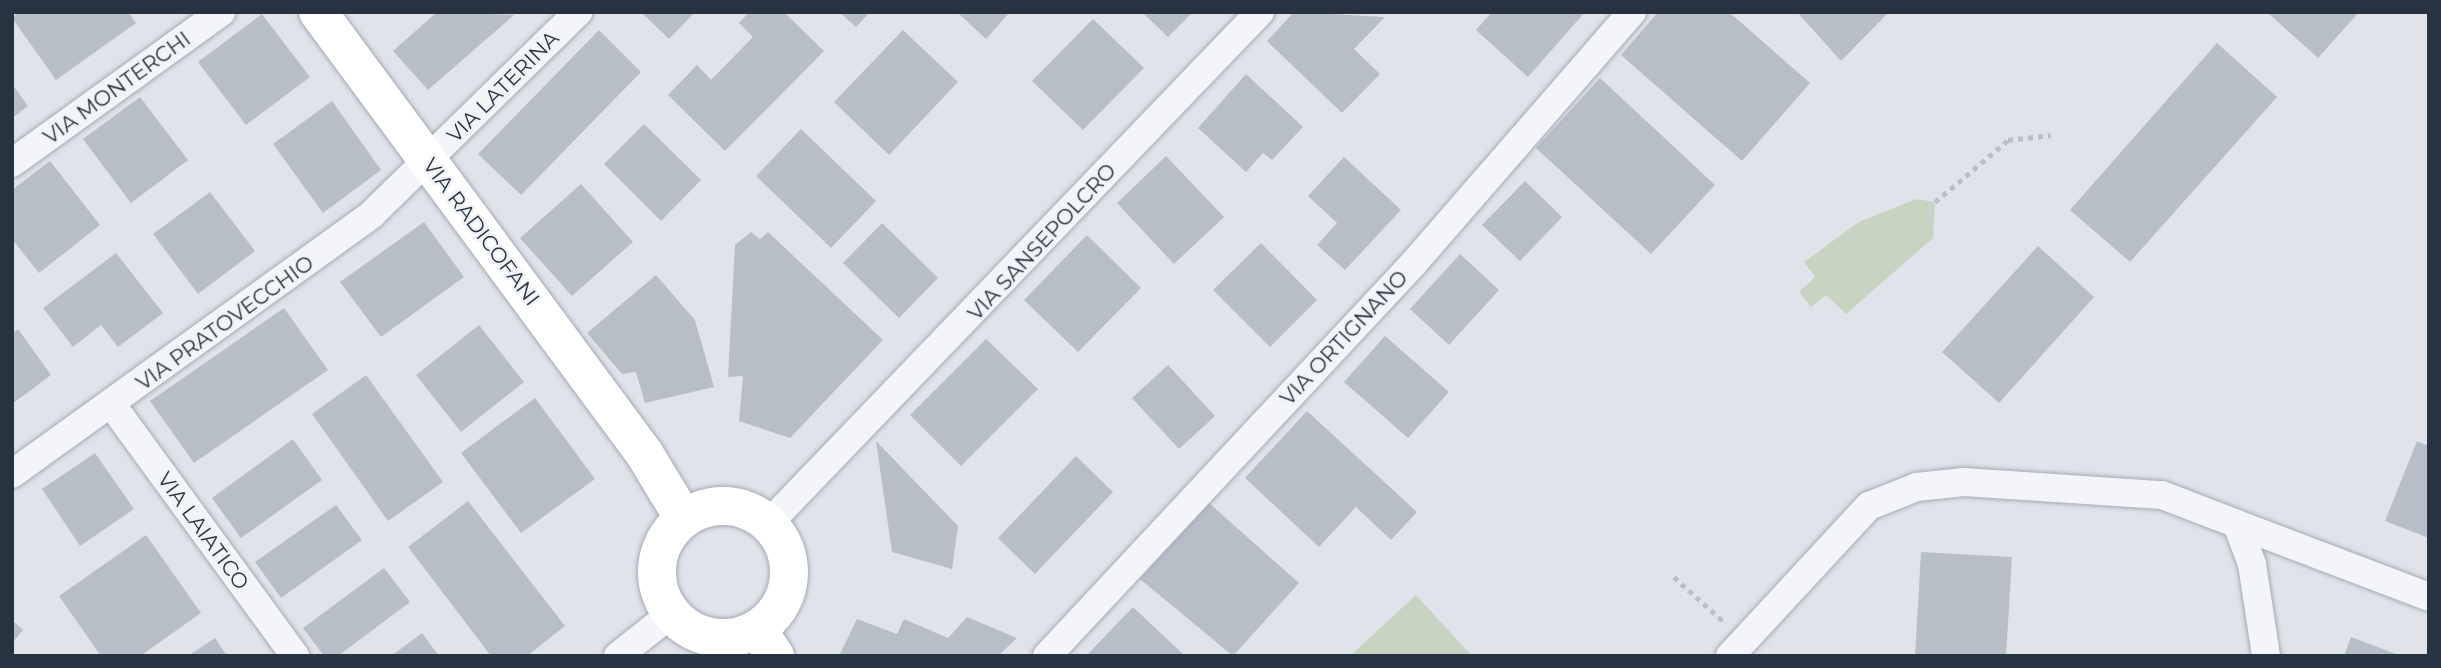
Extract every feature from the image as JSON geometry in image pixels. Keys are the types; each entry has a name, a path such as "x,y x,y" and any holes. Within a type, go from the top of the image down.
{"street":[{"name":"VIA MONTERCHI","path":"12,163 221,12"},
{"name":"VIA RADICOFANI","path":"318,12 644,453 684,519"},
{"name":"VIA LATERINA","path":"429,163 578,12"},
{"name":"VIA SANSEPOLCRO","path":"768,524 1260,12"},
{"name":"VIA ORTIGNANO","path":"1047,656 1413,264 1632,12"},
{"name":"VIA PRATOVECCHIO","path":"12,474 112,405 352,230 429,163"},
{"name":"VIA LAIATICO","path":"112,405 295,656"},
{"path":"1730,656 1849,522 1879,500 1917,487 1964,482 2162,495 2429,597"},
{"path":"735,507 768,524 785,552 788,586 766,642 706,637 671,614 656,576 659,555 684,519 698,510 735,507"},
{"path":"2237,524 2252,564 2266,656"},
{"path":"618,656 671,614"}],"path":[{"path":"1935,202 2008,140 2051,135"},
{"path":"1674,577 1724,622"}],"green space":[{"path":"1916,199 1935,202 1933,238 1846,314 1826,295 1811,307 1799,292 1815,277 1804,262 1859,222"},
{"path":"1416,595 1472,656 1350,656"}],"building":[{"path":"19,12 128,12 136,23 56,80 12,18"},
{"path":"437,12 514,15 428,90 393,51"},
{"path":"641,12 695,12 669,39"},
{"path":"749,12 784,12 824,51 725,151 668,95 697,65 711,80 753,37 739,23"},
{"path":"839,12 870,12 856,27"},
{"path":"957,12 1010,12 986,39"},
{"path":"1142,12 1193,12 1168,37"},
{"path":"1294,12 1385,17 1354,49 1380,74 1342,113 1267,41"},
{"path":"1492,12 1585,12 1528,77 1476,30"},
{"path":"1658,12 1729,12 1810,83 1742,161 1621,55"},
{"path":"1797,12 1889,12 1841,61"},
{"path":"2267,12 2359,12 2318,58"},
{"path":"262,14 310,77 246,125 198,62"},
{"path":"1093,19 1144,68 1083,130 1032,81"},
{"path":"599,30 641,72 521,195 478,154"},
{"path":"903,30 958,82 889,155 834,102"},
{"path":"2217,43 2277,97 2130,262 2070,210"},
{"path":"1246,74 1303,127 1272,160 1263,153 1246,172 1198,128"},
{"path":"1600,78 1715,185 1651,254 1536,148"},
{"path":"12,84 28,106 12,118"},
{"path":"140,97 188,160 131,203 83,139"},
{"path":"332,101 381,170 323,213 273,144"},
{"path":"644,124 701,180 661,221 604,164"},
{"path":"801,129 876,201 831,248 756,176"},
{"path":"1166,156 1224,217 1174,264 1117,203"},
{"path":"1344,157 1401,210 1345,270 1317,245 1337,223 1308,196"},
{"path":"50,161 100,225 39,273 12,239 12,190"},
{"path":"1525,181 1562,217 1520,261 1482,225"},
{"path":"581,184 633,242 572,296 520,238"},
{"path":"210,192 255,251 198,294 153,234"},
{"path":"424,222 464,277 381,337 340,282"},
{"path":"882,223 938,278 899,318 843,263"},
{"path":"751,232 760,239 768,232 883,340 790,438 739,421 743,376 728,377 735,245"},
{"path":"1087,235 1141,288 1078,352 1024,300"},
{"path":"1261,243 1317,300 1270,347 1213,290"},
{"path":"2038,246 2094,297 1999,403 1942,352"},
{"path":"116,253 163,313 118,347 101,325 73,347 43,308"},
{"path":"1460,254 1499,290 1449,345 1410,309"},
{"path":"656,275 695,320 714,387 645,403 636,372 622,374 587,333"},
{"path":"284,308 328,370 194,463 150,401"},
{"path":"479,325 524,382 461,432 416,375"},
{"path":"18,329 51,375 12,404 12,334"},
{"path":"1385,336 1449,392 1408,438 1344,382"},
{"path":"986,339 1038,389 961,466 910,415"},
{"path":"1168,365 1215,416 1179,449 1132,398"},
{"path":"366,375 443,482 388,521 312,414"},
{"path":"535,398 595,479 521,533 461,453"},
{"path":"1307,411 1417,512 1391,540 1356,507 1319,547 1245,478"},
{"path":"293,439 322,480 241,538 212,498"},
{"path":"876,441 958,526 952,569 892,552"},
{"path":"2417,441 2429,446 2429,538 2385,521"},
{"path":"95,453 134,509 80,546 42,489"},
{"path":"1076,456 1113,492 1035,574 998,538"},
{"path":"468,501 565,626 527,656 491,656 408,547"},
{"path":"1209,503 1299,583 1233,656 1140,579"},
{"path":"336,505 362,540 281,598 255,562"},
{"path":"146,535 201,613 140,656 101,656 59,596"},
{"path":"1921,552 2012,557 2006,656 1915,656"},
{"path":"384,568 410,602 338,656 324,656 303,628"},
{"path":"1133,607 1185,656 1086,656"},
{"path":"967,617 1017,638 998,656 839,656 857,619 897,634 904,619 948,638"},
{"path":"12,620 23,630 12,643"},
{"path":"422,633 439,656 391,656"},
{"path":"2351,637 2399,655 2399,656 2344,656"},
{"path":"215,638 227,656 188,656"}]}
